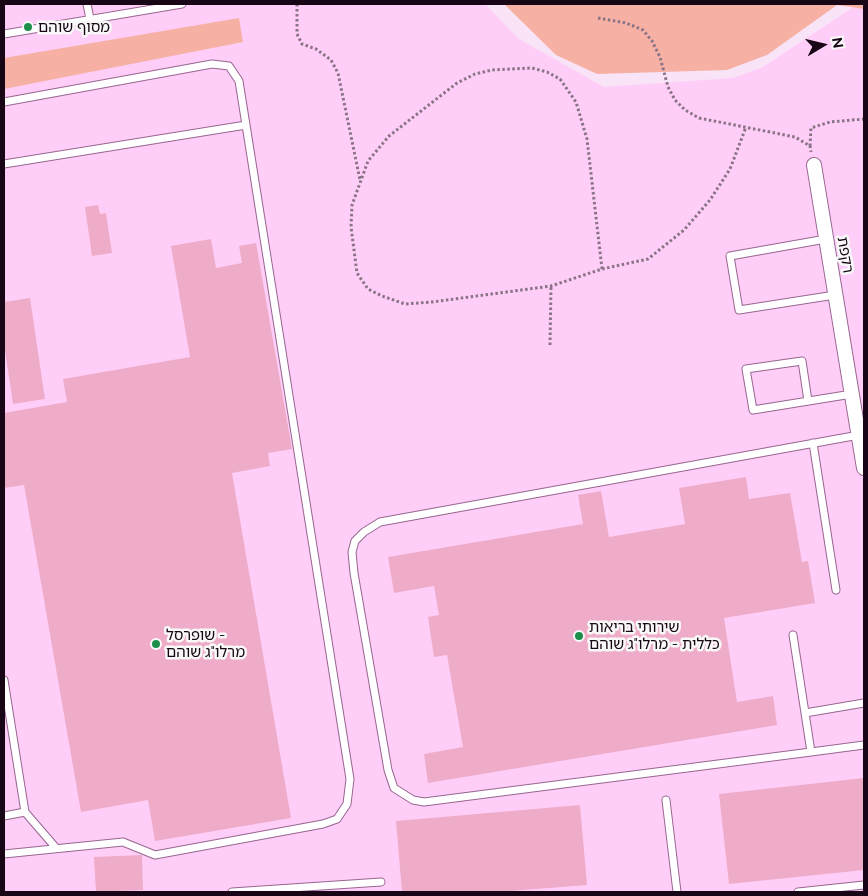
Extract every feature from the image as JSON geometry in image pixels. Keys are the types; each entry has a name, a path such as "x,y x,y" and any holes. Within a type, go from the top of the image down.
{"street":[{"name":"רקפת","path":"814,165 864,468"}],"lane":[{"path":"87,4 90,19"},
{"path":"4,34 182,4"},
{"path":"4,102 212,64 229,66 239,81 350,779 347,804 337,819 323,824 156,855 123,842 4,854"},
{"path":"4,164 246,125"},
{"path":"826,239 730,256 739,310 835,295"},
{"path":"808,401 802,361 746,369 753,410 852,394"},
{"path":"859,435 380,522 364,532 355,541 352,552 388,770 394,788 413,800 424,802 864,745"},
{"path":"812,443 836,590"},
{"path":"793,636 811,752"},
{"path":"4,680 24,812 56,848"},
{"path":"805,712 864,703"},
{"path":"666,800 677,892"},
{"path":"4,816 24,812"},
{"path":"232,892 381,882"},
{"path":"798,892 864,885"}],"path":[{"path":"297,4 297,34 302,44 316,49 331,60 338,73 360,181"},
{"path":"598,18 626,22 643,30 652,41 660,58 668,87 675,100 685,110 699,118 795,137 810,146"},
{"path":"602,269 586,139 576,102 560,79 547,72 532,68 492,70 475,74 456,83 389,136 368,161 352,205 351,227 357,273 368,289 405,304 552,286 602,269 648,259 684,230 710,200 730,169 746,127"},
{"path":"814,165 810,146 811,128 830,122 864,119"},
{"path":"550,345 552,286"}],"shaded area":[{"path":"4,4 485,4 519,39 604,87 733,78 763,67 858,4 864,4 864,892 4,892"},
{"path":"504,4 864,4 864,9 837,5 767,55 727,70 597,74 556,55"},
{"path":"239,18 243,42 4,89 4,58"}],"building":[{"path":"98,205 100,214 106,213 112,253 92,256 85,207"},
{"name":"שופרסל - מרלו\"ג שוהם","path":"211,239 216,268 242,263 239,246 256,243 292,449 268,453 270,466 232,473 291,818 155,841 148,800 81,812 24,485 4,488 4,413 67,402 63,379 190,357 171,246"},
{"path":"30,298 45,399 13,404 4,344 4,302"},
{"name":"שירותי בריאות כללית - מרלו\"ג שוהם","path":"746,477 749,499 790,493 802,562 808,561 815,603 724,618 737,702 773,696 777,725 428,783 424,754 463,747 447,655 434,657 428,617 439,615 434,586 394,593 388,557 583,524 578,495 601,491 609,537 685,524 679,488"},
{"path":"864,778 864,870 729,884 719,794"},
{"path":"580,805 587,885 498,892 402,892 396,821"},
{"path":"142,855 143,890 96,892 94,857"}],"place":[{"name":"מסוף שוהם","path":"28,27"},
{"name":"שירותי בריאות כללית - מרלו\"ג שוהם","path":"579,636"},
{"name":"שופרסל - מרלו\"ג שוהם","path":"156,644"}]}
